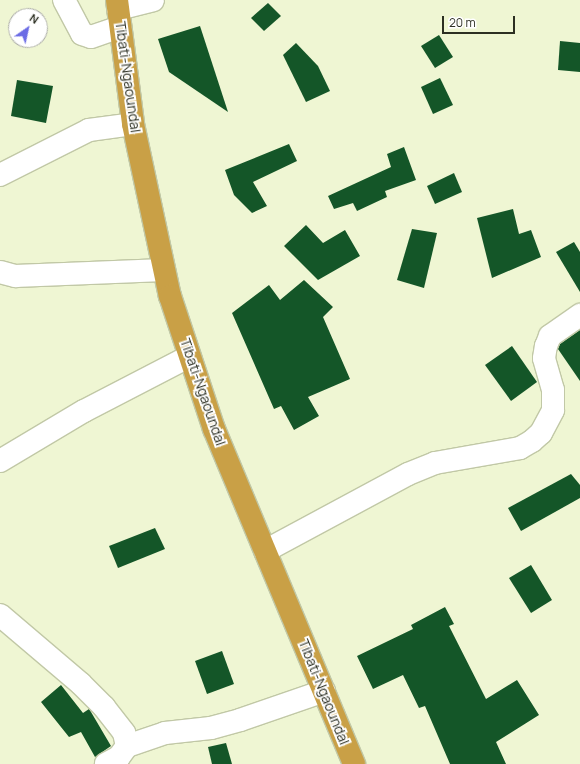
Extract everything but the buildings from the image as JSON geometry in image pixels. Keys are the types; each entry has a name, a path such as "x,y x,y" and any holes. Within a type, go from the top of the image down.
{"highway":[{"name":"Tibati-Ngaoundal","path":"118,12 133,124 164,270 190,356 214,429 354,764"}],"street":[{"path":"64,0 82,34 91,36 118,12 153,0"},
{"path":"0,175 89,130 133,124"},
{"path":"0,272 15,276 164,270"},
{"path":"265,551 408,474 435,463 520,448 532,441 541,433 553,410 553,390 544,358 546,346 550,336 580,315"},
{"path":"0,461 84,411 190,356"},
{"path":"0,615 82,684 120,728 127,739 127,746"},
{"path":"106,764 119,756 127,746 165,733 211,728 240,720 324,691"}]}
